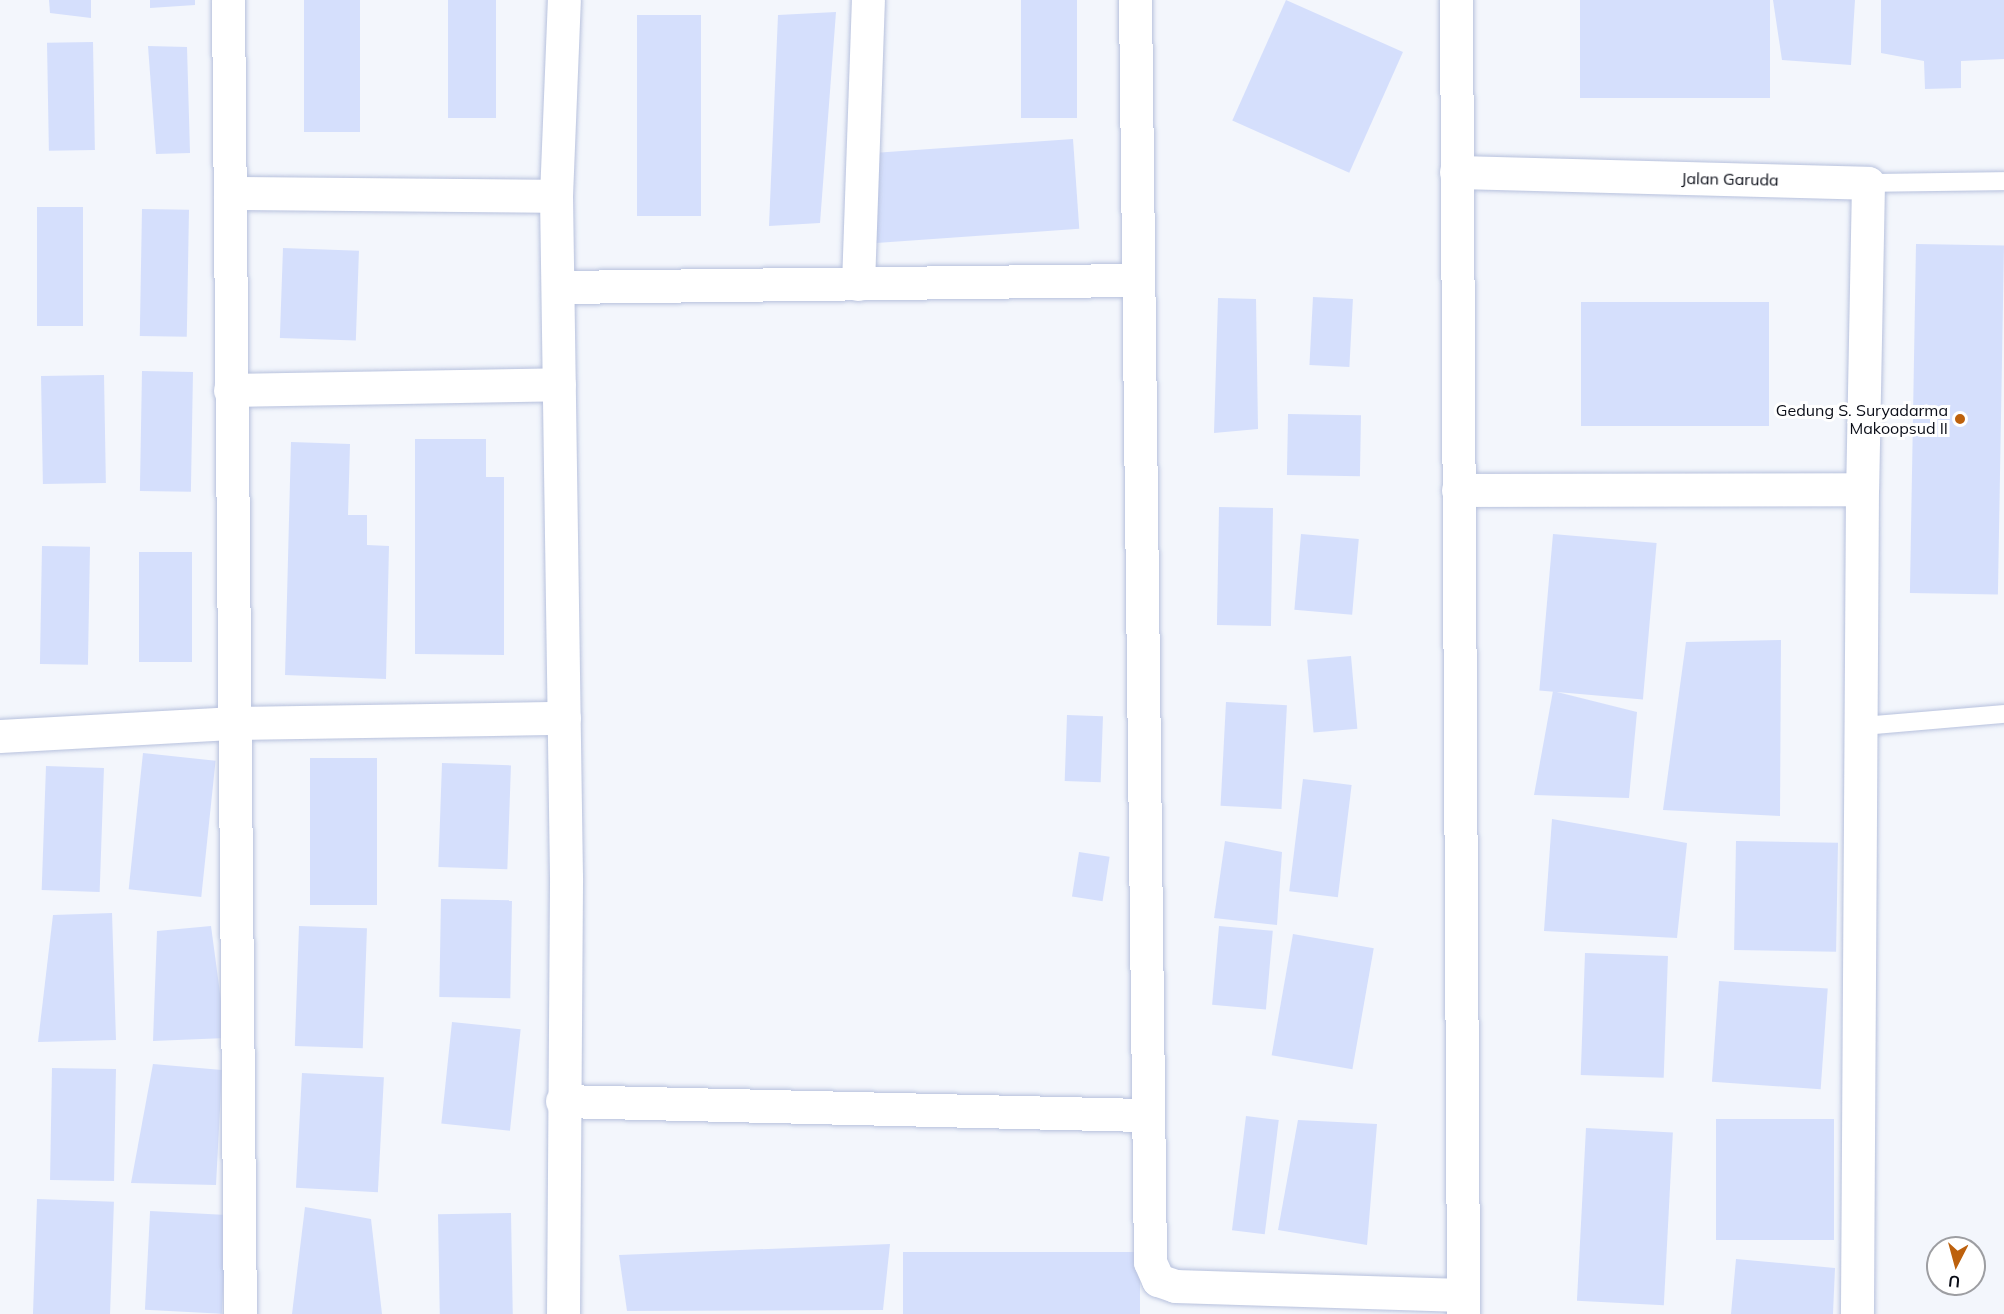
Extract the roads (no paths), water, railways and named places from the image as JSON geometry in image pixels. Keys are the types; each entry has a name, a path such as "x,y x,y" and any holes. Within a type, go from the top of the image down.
{"street":[{"path":"228,0 240,1314"},
{"path":"563,1314 564,718 559,384 560,287 556,196 564,0"},
{"path":"858,284 868,0"},
{"path":"1135,0 1145,1115 1150,1262 1164,1284 1463,1304 1456,0"},
{"name":"Jalan Garuda","path":"1456,172 1868,183"},
{"path":"1857,1314 1863,726 1862,489 1868,183"},
{"path":"230,193 556,196"},
{"path":"560,287 1136,280"},
{"path":"230,390 559,384"},
{"path":"1458,490 1862,489"},
{"path":"0,736 236,723 564,718"},
{"path":"562,1101 1145,1115"}],"lane":[{"name":"Jalan Garuda","path":"1868,183 2004,181"},
{"path":"1863,726 2004,714"}],"place":[{"name":"Gedung S. Suryadarma Makoopsud II","path":"1960,419"}]}
